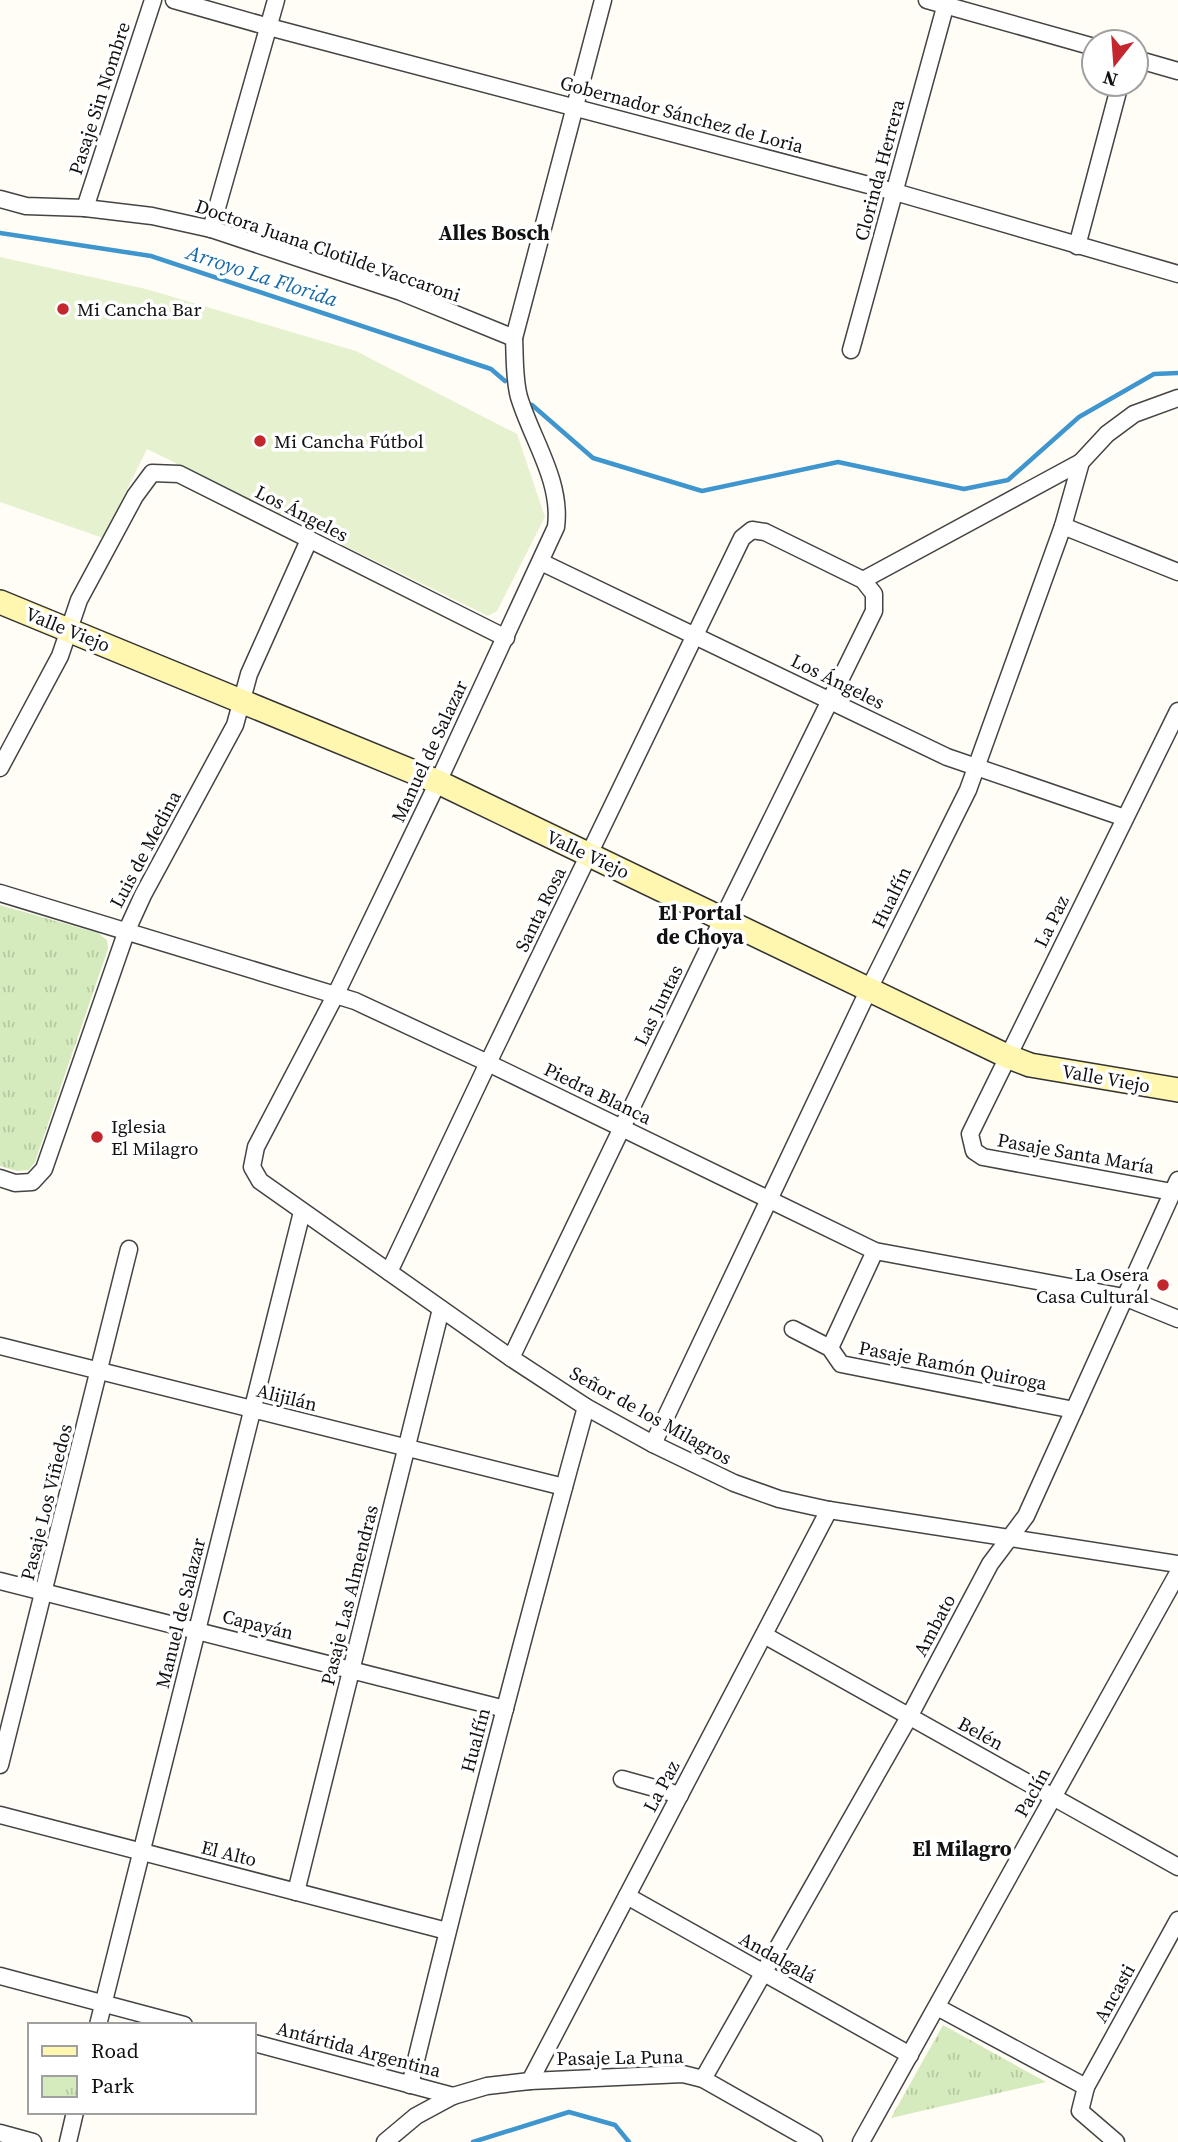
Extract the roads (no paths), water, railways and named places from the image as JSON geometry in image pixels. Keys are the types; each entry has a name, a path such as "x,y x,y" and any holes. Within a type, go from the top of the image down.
{"street":[{"name":"Pasaje Sin Nombre","path":"85,208 153,0"},
{"name":"Gobernador Sánchez de Loria","path":"174,0 895,192 1178,274"},
{"path":"211,229 276,0"},
{"name":"Manuel de Salazar","path":"252,1167 256,1147 335,996 556,527 558,511 547,467 519,395 514,338 603,0"},
{"path":"927,0 946,3 1080,43"},
{"name":"Clorinda Herrera","path":"851,350 946,3"},
{"path":"1150,63 1178,71"},
{"path":"1077,246 1116,98"},
{"name":"Doctora Juana Clotilde Vaccaroni","path":"0,199 26,206 85,208 152,216 211,229 401,292 514,338"},
{"name":"Hualfín","path":"653,1444 869,989 968,790 1063,526 1081,462 1107,433 1134,414 1178,398"},
{"path":"863,580 1081,462"},
{"name":"Los Ángeles","path":"69,629 79,600 135,496 152,473 179,474 506,638"},
{"path":"1063,526 1178,572"},
{"name":"Santa Rosa","path":"390,1272 742,538 751,530 765,532 863,580"},
{"name":"Luis de Medina","path":"0,1178 15,1183 33,1182 44,1168 127,930 235,724 249,674 309,540"},
{"name":"Los Ángeles","path":"541,562 947,757 1125,818"},
{"name":"Las Juntas","path":"511,1358 874,611 873,594 863,580"},
{"name":"Valle Viejo","path":"0,602 438,782 1009,1057 1030,1065 1178,1090"},
{"path":"0,768 60,656 69,629"},
{"name":"La Paz","path":"974,1150 970,1134 1178,711"},
{"name":"Piedra Blanca","path":"0,893 355,1001 875,1251 1124,1297 1178,1318"},
{"name":"Pasaje Santa María","path":"974,1150 983,1157 1175,1186"},
{"name":"Señor de los Milagros","path":"252,1167 260,1181 302,1212 511,1358 586,1407 653,1444 734,1483 779,1499 829,1510 1178,1564"},
{"name":"Ambato","path":"703,2079 909,1717 990,1564 1026,1516 1175,1186"},
{"name":"Manuel de Salazar","path":"98,2023 302,1212"},
{"name":"Pasaje Los Viñedos","path":"0,1765 130,1249"},
{"path":"830,1348 875,1251"},
{"name":"Pasaje Las Almendras","path":"296,1892 441,1309"},
{"name":"Pasaje Ramón Quiroga","path":"793,1329 830,1348 841,1364 1074,1410"},
{"name":"Alijilán","path":"0,1346 564,1488"},
{"name":"Hualfín","path":"410,2085 447,1931 586,1407"},
{"name":"La Paz","path":"530,2081 829,1510"},
{"name":"Paclín","path":"861,2142 1178,1573"},
{"name":"Capayán","path":"0,1581 505,1709"},
{"name":"Belén","path":"764,1635 1178,1867"},
{"path":"622,1779 680,1795"},
{"name":"El Alto","path":"0,1815 447,1931"},
{"name":"Andalgalá","path":"627,1896 910,2055"},
{"name":"Ancasti","path":"1086,2087 1178,1920"},
{"path":"0,1976 177,2023"},
{"path":"937,2007 1086,2087 1080,2111 1116,2142"},
{"name":"Antártida Argentina","path":"256,2044 453,2096"},
{"name":"Pasaje La Puna","path":"385,2142 416,2116 453,2096 487,2086 530,2081 683,2074 703,2079 814,2142"},
{"path":"68,2142 75,2114"},
{"path":"0,2133 33,2142"}],"waterway":[{"name":"Arroyo La Florida","path":"0,233 151,256 491,369 505,381"},
{"name":"Arroyo La Florida","path":"532,405 593,458 702,491 838,462 964,489 1008,480 1079,417 1154,374 1178,373"},
{"path":"473,2142 569,2112 615,2125 629,2142"}],"place":[{"name":"Mi Cancha Bar","path":"63,309"},
{"name":"Mi Cancha Fútbol","path":"260,441"},
{"name":"Iglesia El Milagro","path":"97,1137"},
{"name":"La Osera Casa Cultural","path":"1163,1285"}],"district":[{"name":"Alles Bosch","path":"494,233"},
{"name":"El Portal de Choya","path":"700,925"},
{"name":"El Milagro","path":"962,1849"}]}
